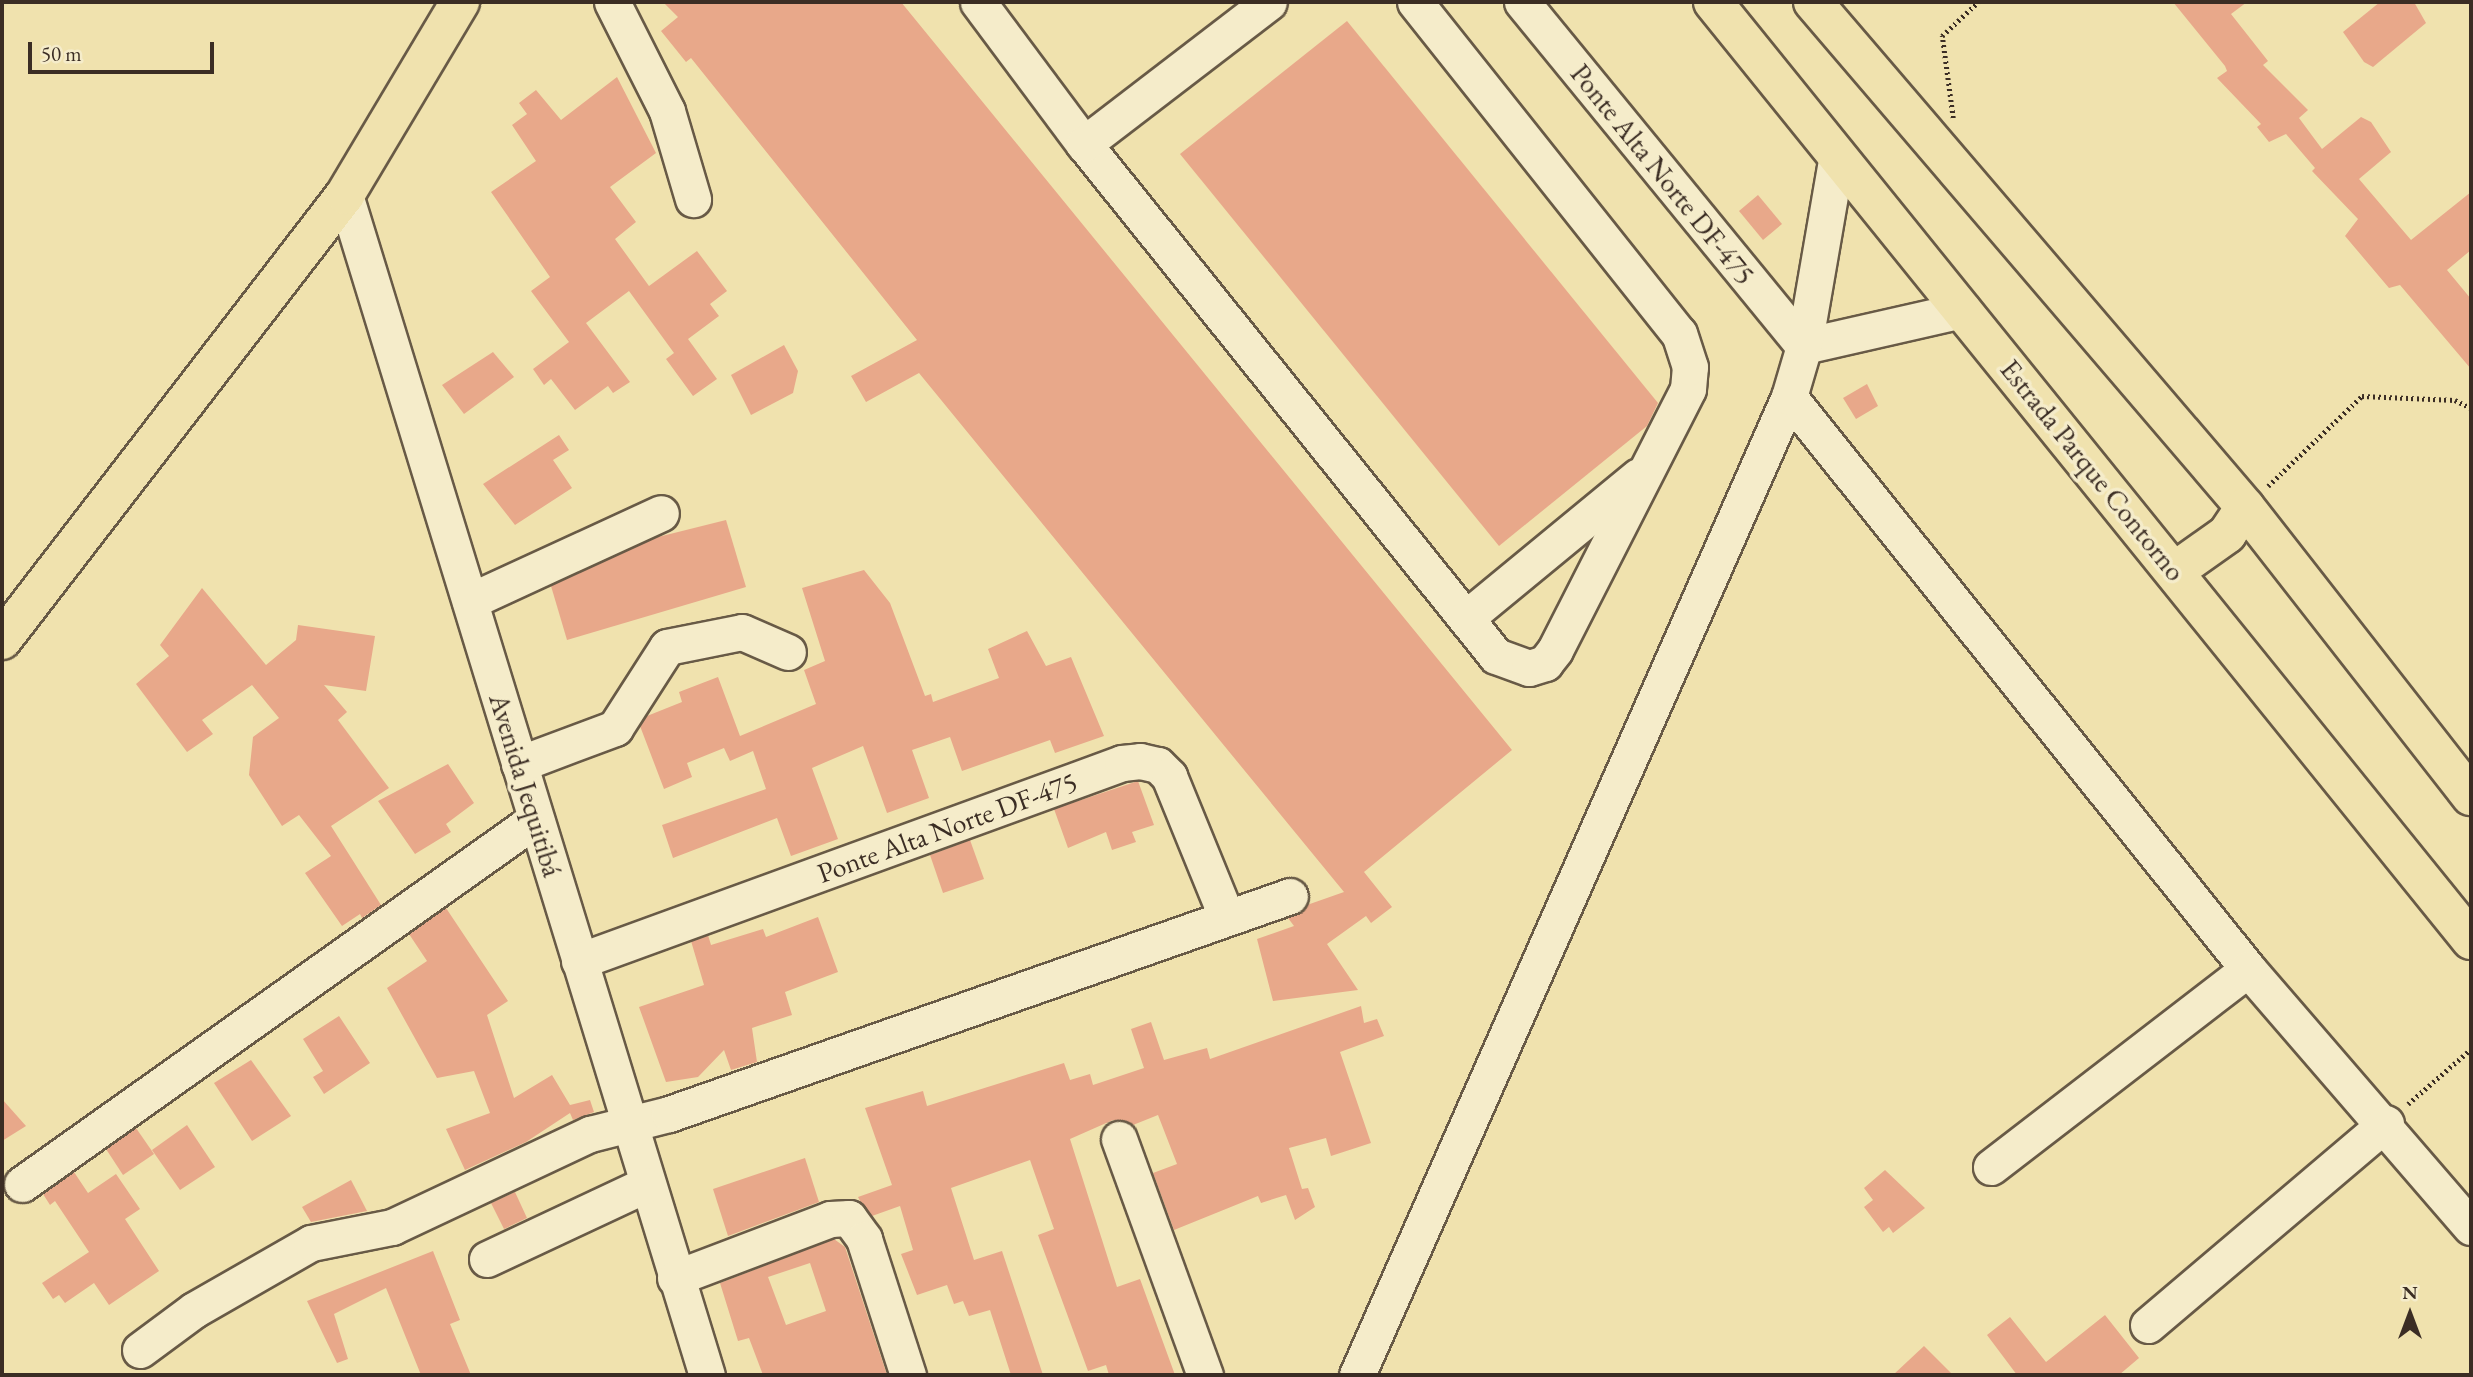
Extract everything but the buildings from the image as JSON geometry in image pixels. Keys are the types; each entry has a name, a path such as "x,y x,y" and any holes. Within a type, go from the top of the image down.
{"main road":[{"path":"2,640 345,195 460,2"},
{"name":"Estrada Parque Contorno","path":"1713,2 2471,940"},
{"path":"1813,2 2245,507 2471,796"},
{"path":"2175,571 2227,534 2245,507"}],"street":[{"path":"612,2 667,111 693,199"},
{"path":"978,2 1084,144 1496,656 1514,666 1545,663 1688,389 1686,347 1415,2"},
{"path":"1084,144 1269,2"},
{"name":"Ponte Alta Norte DF-475","path":"1522,2 1804,345"},
{"path":"1357,1375 1789,397 1804,345 1837,155"},
{"name":"Avenida Jequitibá","path":"345,195 579,961 625,1122 675,1278 697,1373"},
{"path":"1804,345 1963,310"},
{"path":"1789,397 2248,969 2386,1123 2471,1227"},
{"path":"1466,618 1648,468"},
{"path":"470,601 661,513"},
{"path":"519,764 615,728 667,647 742,632 788,652"},
{"name":"Ponte Alta Norte DF-475","path":"579,961 1122,763 1140,761 1158,765 1169,776 1227,918"},
{"path":"22,1184 536,819"},
{"path":"140,1350 194,1310 311,1243 392,1227 625,1122 669,1114 1290,897"},
{"path":"1991,1167 2248,969"},
{"path":"2148,1325 2386,1123"},
{"path":"1119,1139 1205,1375"},
{"path":"487,1259 645,1185"},
{"path":"675,1278 831,1219 849,1218 864,1239 908,1375"}],"path":[{"path":"1954,125 1942,36 1978,2"},
{"path":"2245,507 2362,397 2455,400 2471,408"},
{"path":"2386,1123 2471,1049"}]}
